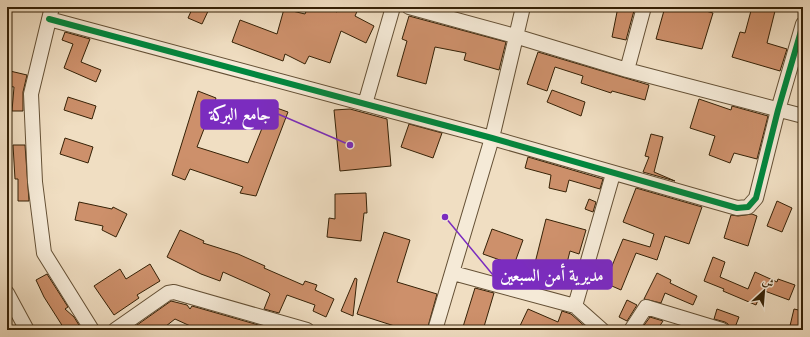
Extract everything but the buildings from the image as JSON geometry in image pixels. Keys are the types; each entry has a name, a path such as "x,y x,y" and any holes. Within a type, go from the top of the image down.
{"street":[{"path":"364,104 393,7"},
{"path":"409,7 515,36 627,70 803,116"},
{"path":"435,330 454,273 492,138 523,7"},
{"path":"627,70 644,7"},
{"path":"92,330 44,253 35,182 32,94 51,13 364,104 492,138 613,174 737,208 748,207 756,198 778,110 803,24"},
{"path":"575,306 613,174"},
{"path":"454,273 575,306 602,330"},
{"path":"115,330 168,293 174,292 307,330"},
{"path":"7,293 26,330"},
{"path":"631,330 646,307 722,330"}],"cycle path":[{"path":"49,19 492,138 737,208 748,207 756,198 778,110 803,24"}],"place":[{"name":"جامع البركة","path":"350,145"},
{"name":"مديرية أمن السبعين","path":"445,217"}]}
